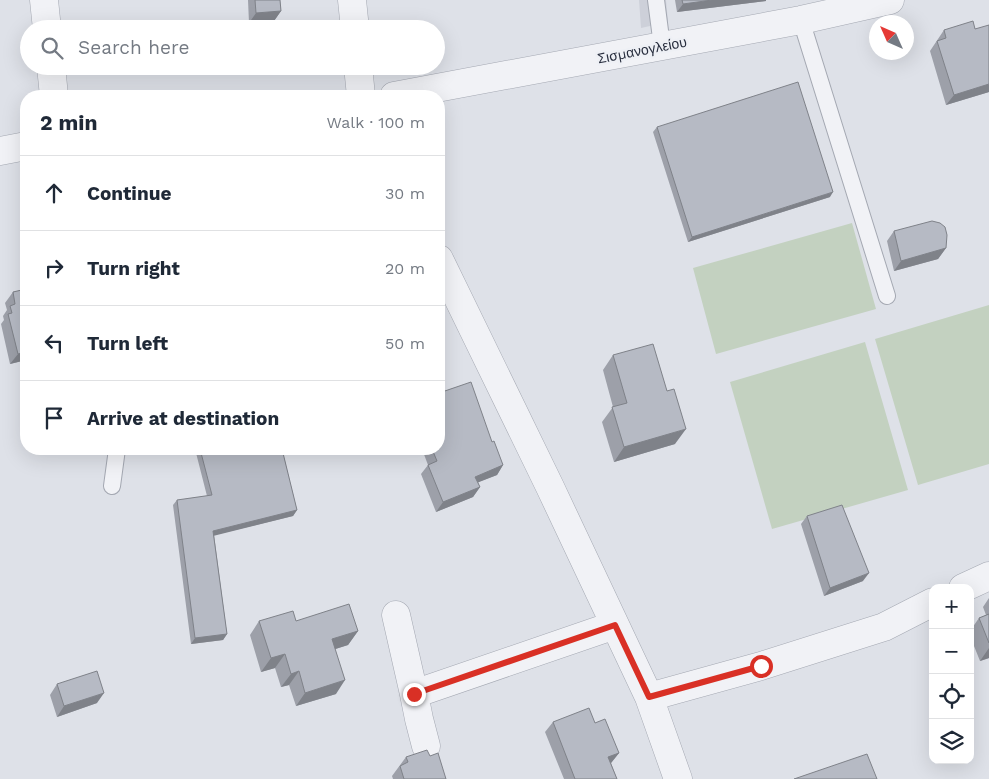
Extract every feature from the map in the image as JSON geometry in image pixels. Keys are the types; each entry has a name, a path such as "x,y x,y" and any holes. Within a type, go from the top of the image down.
{"street":[{"path":"44,0 46,20"},
{"path":"352,0 354,20"},
{"name":"Σισμανογλείου","path":"426,90 801,20 890,0"},
{"path":"51,75 53,90"},
{"path":"359,75 360,90"},
{"path":"0,151 20,147"},
{"path":"445,271 649,697 678,779"},
{"path":"972,584 989,576"},
{"path":"649,697 761,666 884,627 929,604"},
{"path":"396,615 426,746"},
{"path":"414,694 615,625"}],"lane":[{"path":"656,0 662,46"},
{"path":"801,20 887,296"},
{"path":"112,486 116,455"}],"shaded area":[{"path":"639,0 666,0 668,22 641,28"}],"green space":[{"path":"852,223 876,309 716,354 693,268"},
{"path":"989,305 989,464 918,485 875,339"},
{"path":"865,342 908,490 772,529 730,382"}],"building":[{"path":"255,0 280,0 281,11 256,13"},
{"path":"682,0 712,0 683,4"},
{"path":"973,21 975,29 989,25 989,84 954,95 937,41 946,38 944,30"},
{"path":"798,82 833,192 692,237 657,127"},
{"path":"932,221 940,223 945,227 947,235 946,248 901,261 894,231"},
{"path":"20,290 20,354 18,354 8,314 12,313 10,306 15,304 13,292"},
{"path":"653,344 667,391 674,389 686,429 624,447 612,407 627,403 613,355"},
{"path":"471,382 492,442 494,441 503,465 475,477 480,487 443,502 428,465 437,461 434,455 445,455 445,391"},
{"path":"202,455 283,455 297,510 213,531 227,634 195,638 177,500 212,495"},
{"path":"842,505 869,573 830,588 807,516"},
{"path":"349,604 358,631 332,639 345,680 305,693 299,671 291,674 285,654 271,658 259,621 293,611 296,621"},
{"path":"989,614 989,643 979,618"},
{"path":"97,671 104,693 64,706 57,684"},
{"path":"589,708 595,723 605,719 619,753 608,757 617,779 575,779 553,722"},
{"path":"427,750 430,756 438,753 446,779 404,779 400,766 408,762 406,757"},
{"path":"867,754 877,779 794,779"}],"route":[{"path":"414,694 615,625 649,697 761,666"}]}
